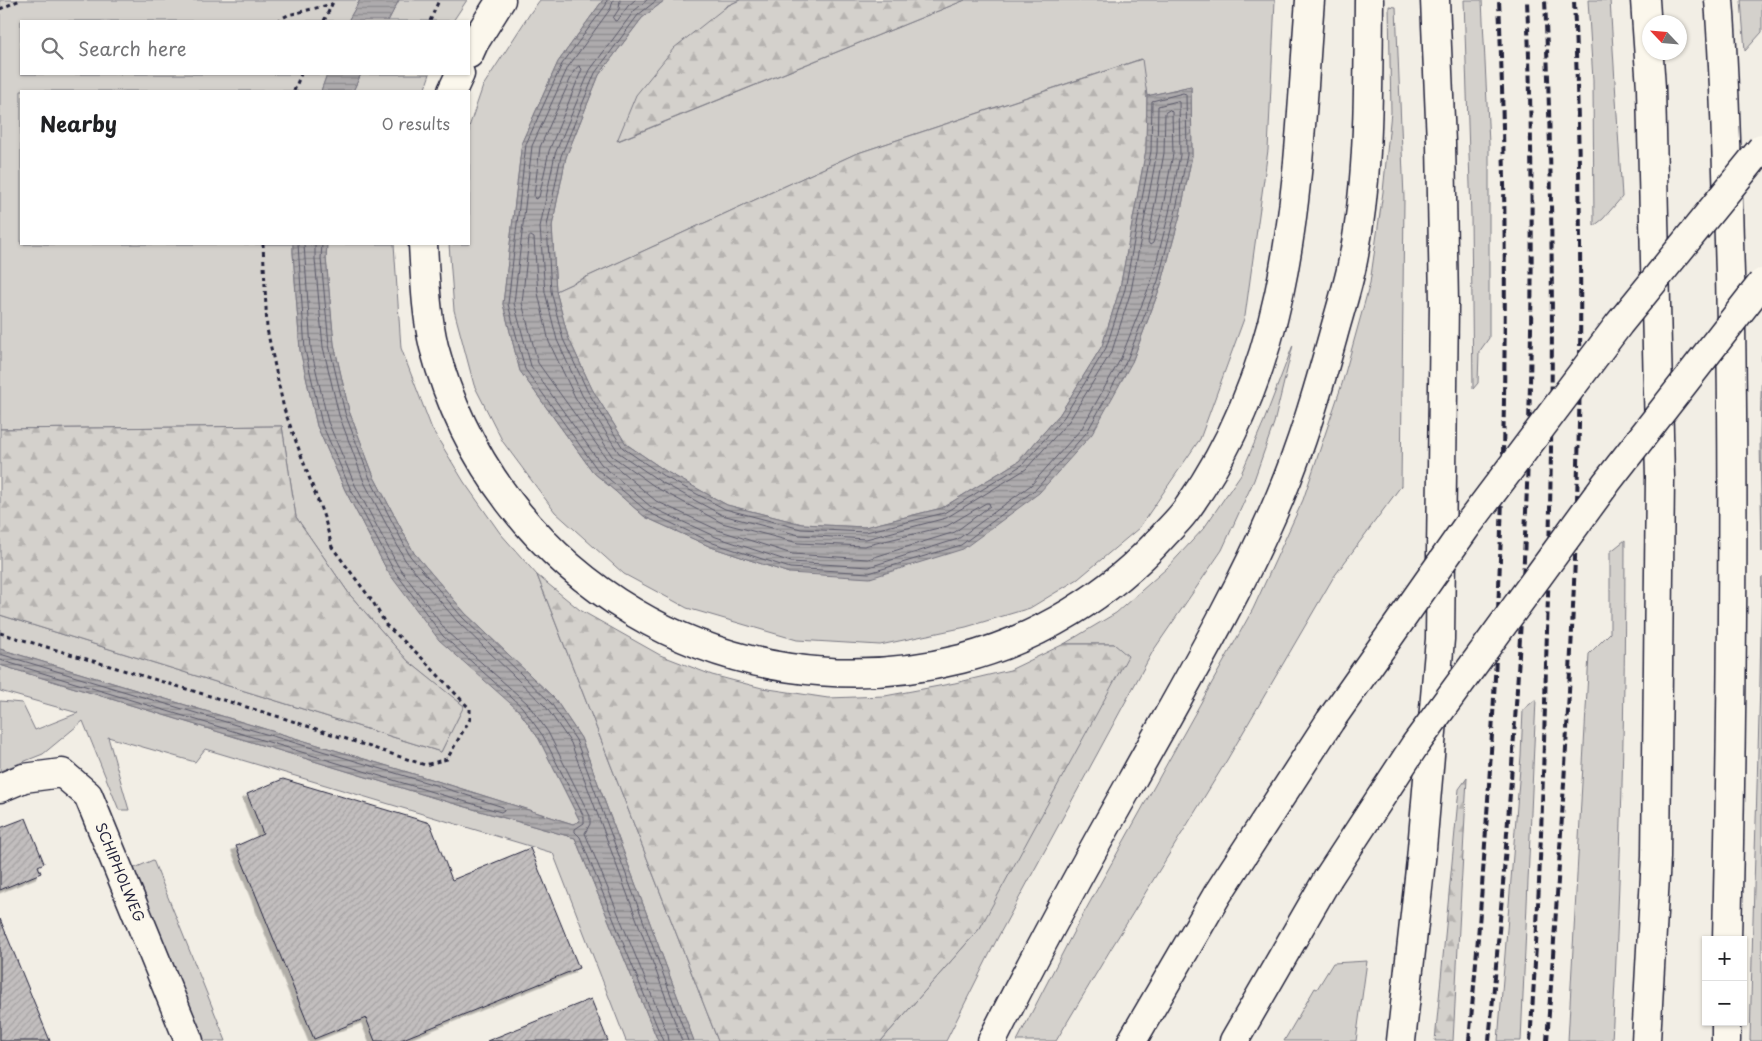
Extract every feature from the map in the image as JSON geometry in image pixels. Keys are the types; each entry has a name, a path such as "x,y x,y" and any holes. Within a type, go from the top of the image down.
{"main road":[{"path":"470,52 501,0"},
{"path":"423,245 426,294 434,344 448,390 469,438 496,483 525,522 560,558 599,590 641,618 690,640 734,657 786,668 834,673 882,672 935,665 988,652 1032,634 1076,609 1120,577 1155,546 1188,509 1240,419 1274,323 1284,275 1292,221 1310,0"},
{"path":"992,1041 1032,962 1215,633 1252,559 1281,494 1308,422 1351,269 1364,186 1369,0"},
{"path":"1401,1041 1421,860 1440,639 1444,304 1441,143 1435,0"},
{"path":"1645,0 1651,88 1660,477 1656,857 1646,1041"},
{"path":"1719,0 1724,68 1733,410 1733,689 1727,936"},
{"path":"452,90 460,75"},
{"path":"1132,1041 1217,895 1330,721 1467,526 1608,340 1762,148"},
{"path":"1234,1041 1328,878 1420,737 1607,482 1762,283"},
{"name":"SCHIPHOLWEG","path":"0,788 24,778 62,773 88,795 189,1041"},
{"path":"1726,1026 1726,1041"}],"path":[{"path":"0,9 20,0"},
{"path":"430,20 439,0"},
{"path":"279,20 288,15 333,2"},
{"path":"324,20 333,2"},
{"path":"294,90 301,75"},
{"path":"0,633 283,718 425,765 447,759 470,719 470,709 419,655 386,625 373,602 332,547 325,520 284,409 267,329 263,245"}],"green space":[{"path":"0,0 360,0 349,20 20,20 20,75 327,75 321,90 20,90 20,245 293,245 300,350 317,426 345,490 388,572 519,711 539,739 580,821 573,824 0,649 0,615 441,752 463,706 408,661 350,595 296,517 282,426 0,429"},
{"path":"399,0 467,0 454,20 389,20"},
{"path":"540,0 603,0 558,62 522,142 503,304 520,371 593,472 645,517 711,547 789,573 1132,362 1162,282 1180,215 1192,156 1191,86 1147,96 1141,59 855,154 556,291 552,226 566,157 599,75 642,18 665,0 740,0 726,6 618,141 965,0 1275,0 1268,150 1245,316 1200,439 1139,528 1078,579 1030,608 966,627 880,645 797,640 687,608 624,574 555,512 503,442 474,385 454,310 449,245 470,245 470,124 483,86"},
{"path":"740,0 965,0 617,141 636,95 674,48 727,6"},
{"path":"1464,0 1482,0 1489,144 1489,338 1479,352 1478,383 1473,389 1471,216"},
{"path":"1588,0 1610,0 1622,197 1603,219 1594,226 1593,80"},
{"path":"1741,0 1762,0 1762,32 1745,51"},
{"path":"1389,6 1396,7 1404,198 1401,486 1333,578 1227,760 1056,1041 1017,1041 1075,929 1253,609 1303,500 1342,384 1370,283 1383,192 1391,112"},
{"path":"1142,59 1147,96 1146,150 1120,288 1102,346 1060,414 1019,461 942,508 865,527 802,524 727,505 667,472 626,444 592,389 568,337 556,291 855,154"},
{"path":"361,75 430,75 424,90 353,90"},
{"path":"327,245 394,245 401,348 432,429 464,482 500,533 537,575 718,1041 694,1041 581,738 555,699 465,613 414,553 374,477 349,411 334,344 326,258"},
{"path":"1293,345 1274,423 1254,480 1222,550 1153,651 998,937 946,1041 881,1041 980,928 1114,644 1064,644 1116,613 1167,568 1204,528 1241,474 1264,421"},
{"path":"1762,355 1762,552 1760,439"},
{"path":"282,426 296,517 350,595 408,661 464,706 441,752 0,615 0,429"},
{"path":"1625,540 1622,791 1612,1041 1568,1041 1589,654 1610,633 1610,552"},
{"path":"537,575 580,610 660,655 712,675 762,688 828,698 885,696 955,683 1010,670 1064,644 1114,644 1128,656 980,928 881,1041 718,1041"},
{"path":"1762,577 1762,1041 1750,1041 1760,693"},
{"path":"0,665 438,799 575,838 658,1041 626,1041 553,853 205,749 195,762 108,737 129,810 119,810 83,721 43,754 0,771 0,701 22,703 35,730 78,713 0,691"},
{"path":"1536,699 1521,1041 1498,1041 1523,710"},
{"path":"1467,778 1453,1041 1435,1041 1459,789"},
{"path":"153,860 226,1041 199,1041 128,871"},
{"path":"1367,961 1356,1041 1284,1041 1315,988 1317,989 1333,963"}],"water":[{"path":"360,0 399,0 389,20 349,20"},
{"path":"603,0 665,0 642,18 599,75 566,157 552,226 556,291 568,337 592,389 626,444 667,472 727,505 802,524 865,527 942,508 1019,461 1060,414 1102,346 1120,288 1146,150 1147,96 1191,86 1192,155 1180,215 1162,282 1132,362 1092,434 1039,493 963,549 870,578 789,573 711,547 645,517 593,472 520,371 503,304 522,142 558,62"},
{"path":"327,75 361,75 353,90 321,90"},
{"path":"293,245 327,245 326,258 334,344 349,411 374,477 414,553 465,613 555,699 581,738 694,1041 658,1041 575,838 438,799 0,665 0,649 573,824 580,821 539,739 519,711 439,640 388,572 345,490 317,426 300,350"}],"building":[{"path":"283,779 430,823 452,880 530,848 579,968 398,1041 375,1041 366,1018 314,1039 236,846 263,834 247,794"},
{"path":"26,818 44,863 38,866 41,873 0,890 0,828"},
{"path":"0,919 50,1041 0,1041"},
{"path":"591,999 608,1041 487,1041"}],"railway":[{"path":"1469,1041 1489,782 1501,521 1505,261 1499,0"},
{"path":"1489,1041 1511,782 1526,521 1532,261 1531,130 1527,0"},
{"path":"1530,1041 1544,758 1550,498 1552,249 1545,0"},
{"path":"1547,1041 1568,704 1576,535 1580,366 1580,229 1574,0"}]}
